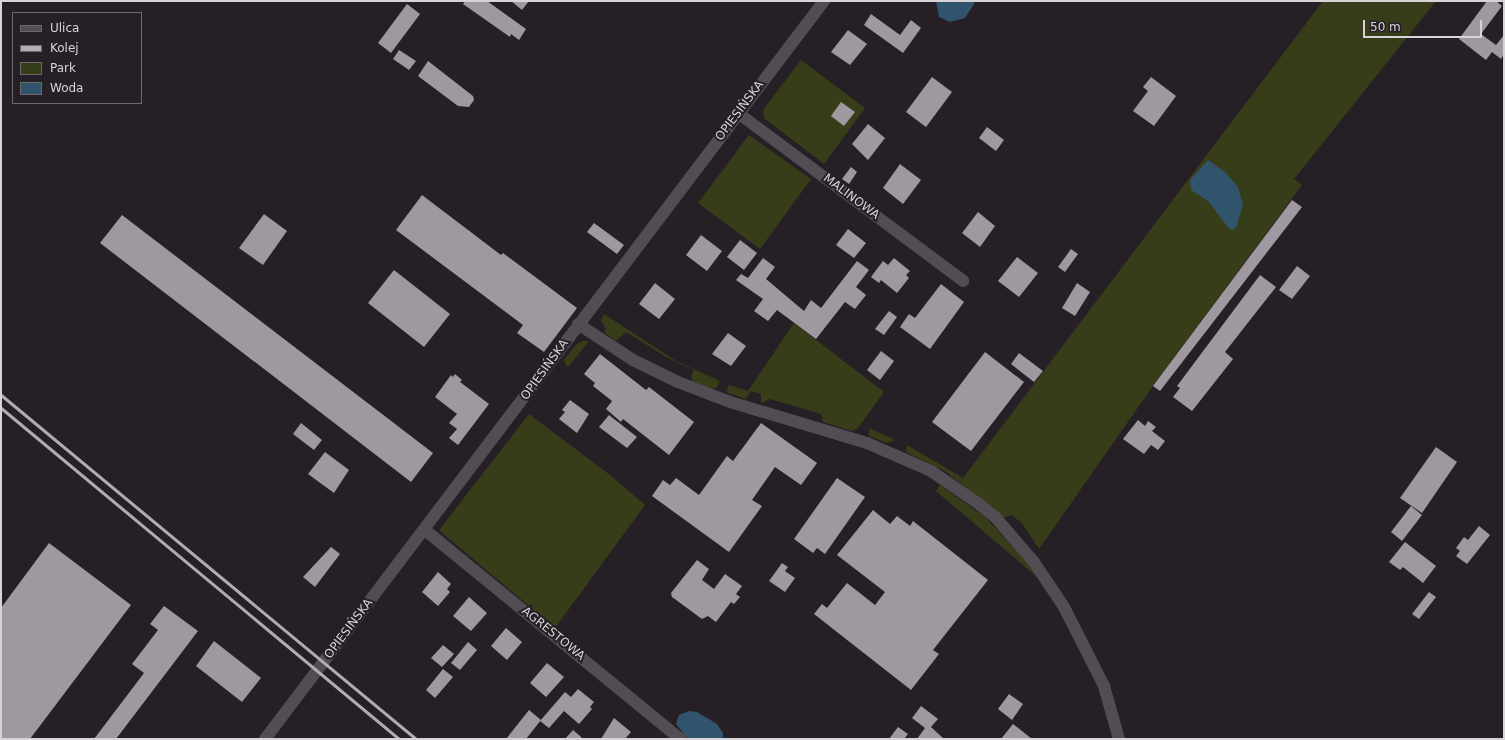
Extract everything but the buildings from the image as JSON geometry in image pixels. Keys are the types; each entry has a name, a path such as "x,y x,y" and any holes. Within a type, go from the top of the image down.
{"street":[{"name":"OPIESIŃSKA","path":"265,739 425,530 578,324 824,1"},
{"name":"MALINOWA","path":"738,113 963,281"},
{"path":"578,324 633,360 678,382 730,402 867,443 931,471 979,504 996,518 1034,562 1064,607 1104,686 1119,739"},
{"name":"AGRESTOWA","path":"425,530 680,739"}],"green space":[{"path":"1323,1 1436,1 1294,179 1302,185 1153,386 1039,549 1021,522 1011,515 1004,518 945,471 906,452 907,445 963,478"},
{"path":"801,60 865,108 824,164 764,118 763,110"},
{"path":"749,135 811,179 760,249 698,203"},
{"path":"604,314 676,361 720,381 717,387 713,389 694,382 691,377 694,370 668,358 626,332 616,341 604,332 606,329 601,320"},
{"path":"794,323 884,392 858,428 852,431 823,422 821,414 770,399 761,403 761,394 751,391 746,399 728,393 727,390 729,385 748,391"},
{"path":"583,341 589,341 569,366 566,366 564,360 577,344"},
{"path":"529,414 610,475 645,505 555,628 439,530"},
{"path":"869,428 893,439 893,441 887,443 869,436"},
{"path":"940,485 985,517 1028,563 1037,577 936,491"}],"water":[{"path":"936,1 974,1 974,4 965,18 950,22 939,17"},
{"path":"1208,160 1225,172 1238,187 1243,205 1236,228 1230,230 1208,201 1191,190 1190,180"},
{"path":"689,711 697,712 717,724 723,733 723,739 688,739 676,724 679,715"}],"railway":[{"path":"1,395 416,739"},
{"path":"1,408 399,739"}]}
